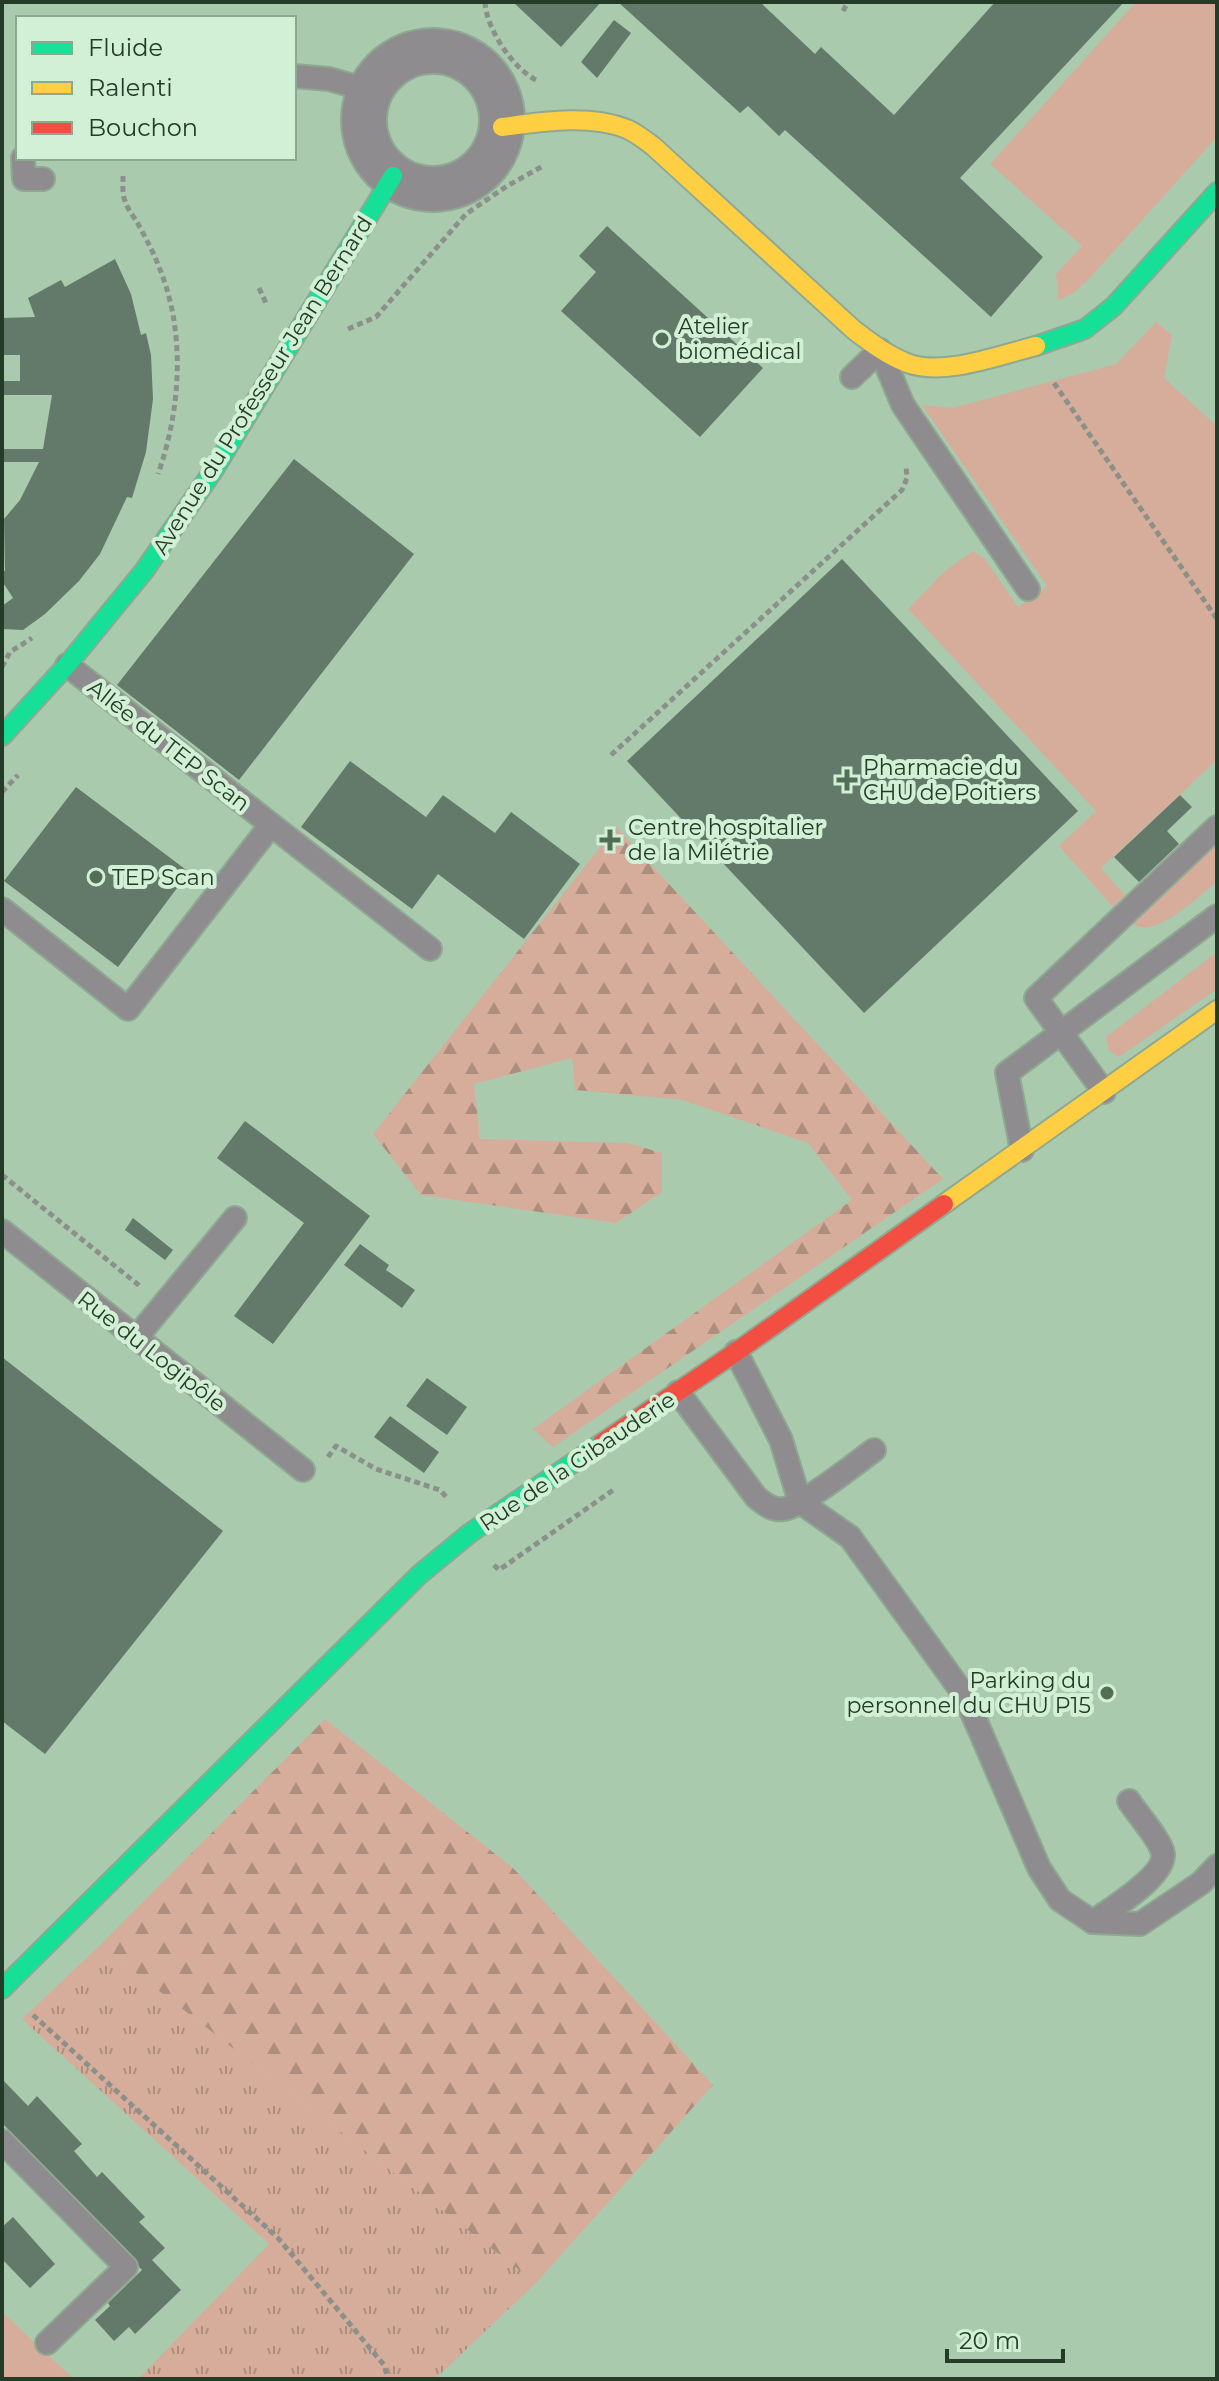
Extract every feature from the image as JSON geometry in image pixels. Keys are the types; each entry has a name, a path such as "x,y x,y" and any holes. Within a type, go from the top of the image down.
{"street":[{"path":"441,50 461,56 480,68 493,85 501,105 502,127 493,155 485,166 469,179 450,187 431,189 411,185 393,176 379,163 365,128 365,109 371,91 383,73 400,59 419,52 441,50"},
{"path":"502,127 551,121 598,123 628,129 653,146 854,330 880,350 910,364 937,367 965,364 1055,341 1085,329 1114,306 1217,192"},
{"name":"Avenue du Professeur Jean Bernard","path":"2,736 12,709 67,665 144,571 204,483 393,176"},
{"name":"Rue de la Gibauderie","path":"3,1988 419,1575 470,1533 736,1352 1217,1010"}],"lane":[{"path":"296,76 329,79 371,91"},
{"path":"852,377 880,350 903,405 1028,589"},
{"name":"Allée du TEP Scan","path":"67,665 430,949"},
{"path":"2,909 128,1009 271,825"},
{"path":"1104,1092 1036,998 1217,827"},
{"path":"1022,1150 1007,1073 1217,916"},
{"path":"136,1338 235,1218"},
{"name":"Rue du Logipôle","path":"2,1231 303,1470"},
{"path":"736,1352 781,1440 800,1502 850,1537 965,1696 1039,1868 1060,1900 1093,1922 1140,1924 1201,1883 1217,1866"},
{"path":"678,1392 756,1497 767,1506 784,1509 800,1502 874,1450"},
{"path":"1093,1922 1148,1881 1159,1869 1163,1856 1159,1844 1129,1801"},
{"path":"2,2141 126,2267 47,2343"}],"path":[{"path":"340,333 376,317 466,214 507,186 553,161 550,87 527,76 494,36 485,12 485,2"},
{"path":"843,11 848,2"},
{"path":"123,176 124,200 161,271 172,311 177,346 177,383 167,447 157,474"},
{"path":"1048,375 1217,619"},
{"path":"611,755 902,490 907,478 900,453"},
{"path":"2,667 10,652 35,637"},
{"path":"2,792 23,769"},
{"path":"2,1175 163,1305"},
{"path":"3,1988 278,2238 384,2365 388,2379"}],"green space":[{"path":"1136,2 1217,2 1217,137 1087,281 1072,294 1058,300 1056,274 1082,246 990,164"},
{"path":"1156,322 1172,335 1164,378 1217,426 1217,760 1101,868 1125,895 1113,907 1059,846 1096,811 908,609 945,571 973,551 985,559 1018,607 1047,586 922,405 952,408 1116,364"},
{"path":"616,827 943,1179 553,1447 533,1429 852,1200 808,1143 683,1100 575,1090 572,1058 474,1084 480,1139 628,1143 662,1153 662,1192 616,1223 421,1195 373,1134"},
{"path":"1217,841 1217,882 1165,921 1145,927 1130,923"},
{"path":"1217,952 1217,989 1119,1057 1109,1051 1106,1037"},
{"path":"325,1719 514,1869 713,2085 536,2283 100,1945"},
{"path":"100,1945 536,2283 435,2379 383,2379 380,2376 375,2379 138,2379 269,2244 22,2019"},
{"path":"2,2312 74,2379 2,2379"}],"building":[{"path":"513,2 601,2 561,47"},
{"path":"618,2 760,2 815,54 821,47 894,115 995,2 1124,2 960,178 1043,257 991,317 785,130 779,136 748,106 740,113"},
{"path":"614,20 631,33 597,78 581,62"},
{"name":"Atelier biomédical","path":"607,226 763,368 700,437 561,311 596,272 579,256"},
{"path":"115,259 131,294 141,335 146,333 151,355 153,399 146,452 132,498 127,497 100,554 79,581 45,614 23,630 2,629 2,606 13,598 2,581 2,572 5,571 4,519 20,500 39,462 2,462 2,449 43,449 52,395 2,395 2,381 20,381 20,355 2,355 2,318 35,317 28,298 61,280 65,287"},
{"path":"294,459 414,554 239,780 117,685"},
{"name":"Pharmacie du CHU de Poitiers","path":"842,559 1078,811 864,1013 627,761"},
{"path":"350,761 426,817 443,795 495,833 511,812 580,864 524,939 438,874 412,909 301,827"},
{"name":"TEP Scan","path":"76,787 189,872 118,967 4,881"},
{"path":"1180,795 1192,807 1167,831 1179,844 1139,882 1114,857"},
{"path":"245,1121 370,1216 273,1344 234,1316 304,1223 217,1158"},
{"path":"133,1218 173,1250 165,1260 125,1230"},
{"path":"360,1244 389,1265 386,1270 415,1290 402,1308 344,1265"},
{"path":"2,1357 223,1531 45,1754 2,1721"},
{"path":"427,1378 467,1407 447,1435 406,1406"},
{"path":"390,1416 439,1452 424,1473 374,1437"},
{"path":"2,2079 28,2106 37,2096 82,2144 74,2151 97,2177 102,2172 145,2217 139,2222 165,2248 152,2260 181,2290 135,2334 129,2327 114,2341 95,2320 142,2270 117,2244 69,2204 75,2198 2,2123"},
{"path":"13,2217 55,2264 30,2288 2,2259 2,2227"}],"traffic: fast":[{"path":"2,736 67,665 144,571 213,471 393,176"},
{"path":"1036,346 1085,329 1114,306 1217,192"},
{"path":"2,1989 419,1575 470,1533 602,1443"}],"traffic: slow":[{"path":"502,127 581,120 612,124 634,132 854,330 907,363 922,367 954,366 1036,346"},
{"path":"944,1204 1217,1010"}],"traffic: jam":[{"path":"602,1443 944,1204"}],"place":[{"name":"Atelier biomédical","path":"662,339"},
{"name":"Pharmacie du CHU de Poitiers","path":"847,780"},
{"name":"Centre hospitalier de la Milétrie","path":"610,840"},
{"name":"TEP Scan","path":"96,877"},
{"name":"Parking du personnel du CHU P15","path":"1107,1693"}]}
